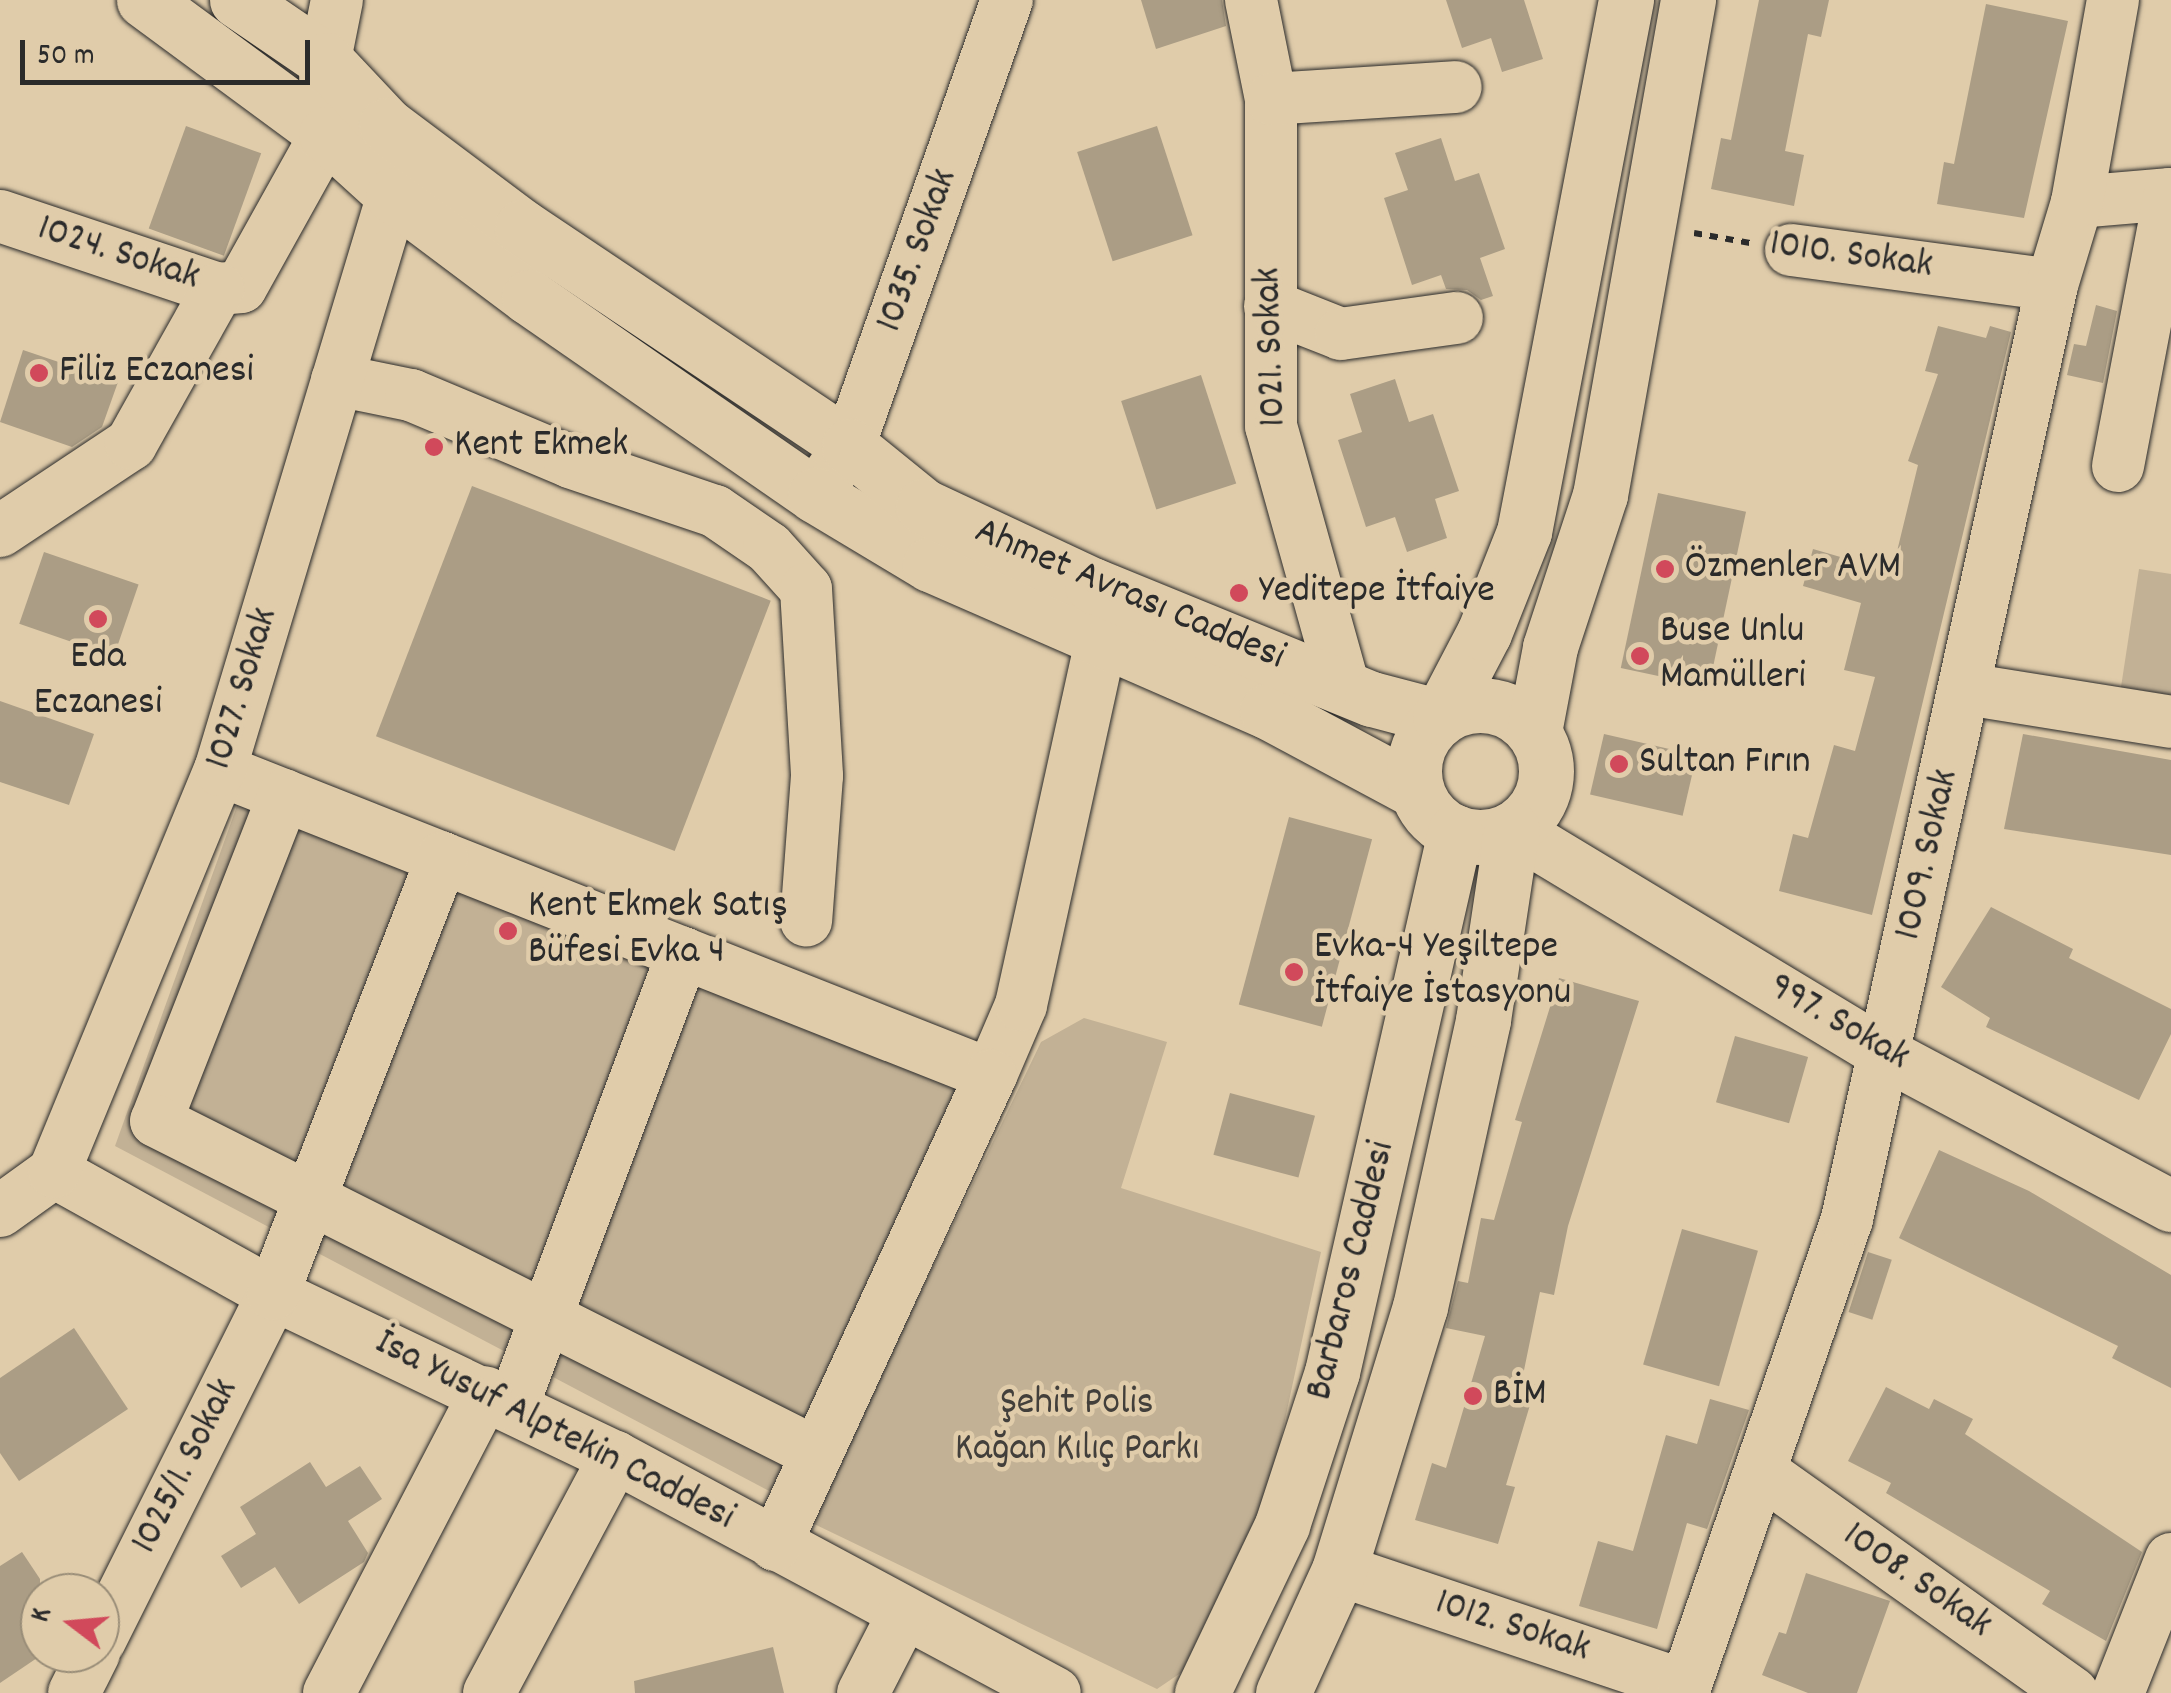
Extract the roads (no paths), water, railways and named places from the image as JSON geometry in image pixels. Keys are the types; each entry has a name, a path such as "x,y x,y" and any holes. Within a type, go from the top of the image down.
{"main road":[{"name":"Ahmet Avrası Caddesi","path":"144,0 326,134 392,195 815,495 930,564 1268,711 1416,791"},
{"name":"Ahmet Avrası Caddesi","path":"237,0 324,60 386,125 522,227 849,446 923,506 1092,585 1344,686 1440,717"},
{"path":"1440,717 1480,704 1519,716 1534,732 1544,752 1544,785 1530,815 1512,829 1494,836 1456,832 1425,809 1416,791 1416,750 1440,717 1484,633 1524,532 1626,0"},
{"path":"1534,732 1550,648 1600,494 1688,0"},
{"name":"Barbaros Caddesi","path":"1283,1693 1338,1570 1420,1307 1484,1020 1512,829"},
{"name":"Barbaros Caddesi","path":"1202,1693 1282,1525 1332,1372 1456,832"}],"street":[{"path":"326,134 324,60 337,0"},
{"name":"1035. Sokak","path":"815,495 849,446 1007,0"},
{"name":"1021. Sokak","path":"1251,0 1271,99 1271,426 1344,686"},
{"name":"1009. Sokak","path":"1684,1690 1847,1219 2052,286 2077,202 2113,0"},
{"path":"1271,99 1456,87"},
{"name":"1027. Sokak","path":"54,1172 220,770 392,195 386,125"},
{"name":"1024. Sokak","path":"0,216 218,289 241,287 326,134"},
{"path":"2077,202 2170,194 2118,466"},
{"name":"1010. Sokak","path":"1791,250 2052,286"},
{"path":"0,530 131,444 218,289"},
{"path":"1270,306 1340,334 1458,318"},
{"path":"338,380 411,395 570,462 715,512 769,548 806,589 816,776 806,921"},
{"path":"775,1545 1021,1005 1100,640"},
{"path":"1966,689 2171,722"},
{"path":"220,770 991,1075"},
{"path":"284,795 156,1122 548,1322 816,1453"},
{"name":"997. Sokak","path":"1512,829 1885,1054 2171,1206"},
{"name":"1025/1. Sokak","path":"120,1600 273,1294 442,858"},
{"path":"329,1693 548,1322 682,953"},
{"path":"0,1211 54,1172"},
{"name":"İsa Yusuf Alptekin Caddesi","path":"54,1172 273,1294 615,1456 1055,1693"},
{"path":"489,1693 615,1456"},
{"name":"1008. Sokak","path":"1760,1472 2072,1693"},
{"path":"2118,1693 2171,1559"},
{"name":"1012. Sokak","path":"1338,1570 1684,1690"},
{"path":"863,1693 904,1615"}],"place":[{"name":"Filiz Eczanesi","path":"39,373"},
{"name":"Kent Ekmek","path":"434,447"},
{"name":"Özmenler AVM","path":"1665,569"},
{"name":"Yeditepe İtfaiye","path":"1239,593"},
{"name":"Eda Eczanesi","path":"98,619"},
{"name":"Buse Unlu Mamülleri","path":"1640,656"},
{"name":"Sultan Fırın","path":"1619,764"},
{"name":"Kent Ekmek Satış Büfesi Evka 4","path":"508,931"},
{"name":"Evka-4 Yeşiltepe İtfaiye İstasyonu","path":"1294,972"},
{"name":"BİM","path":"1473,1396"}],"park label":[{"name":"Şehit Polis Kağan Kılıç Parkı","path":"1077,1428"}]}
